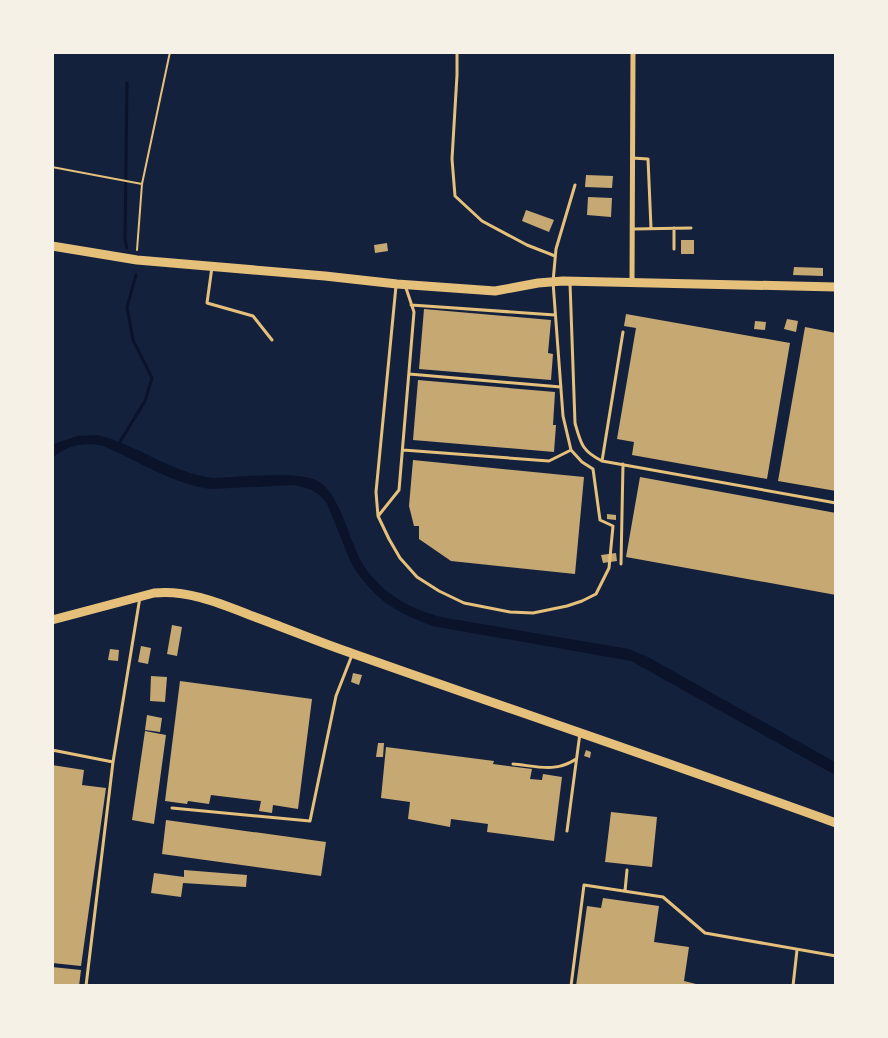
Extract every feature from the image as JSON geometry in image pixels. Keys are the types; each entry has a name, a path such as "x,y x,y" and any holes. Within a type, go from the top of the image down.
{"street":[{"path":"632,283 633,52"},
{"path":"52,246 137,260 325,276 401,285 495,291 570,281 836,287"},
{"path":"52,620 140,596 166,592 194,596 237,610 352,654 580,732 836,823"}],"lane":[{"path":"457,52 452,159 455,196 482,221 527,245 555,256"},
{"path":"632,158 648,158 651,228"},
{"path":"401,285 376,492 378,516 400,558 417,576 439,591 464,603 510,612 532,613 567,606 596,594 610,568 613,526 600,520 594,469 582,462 571,450 563,416 553,282 556,249 575,186"},
{"path":"632,228 691,228"},
{"path":"674,228 674,249"},
{"path":"212,266 207,302 253,316 272,340"},
{"path":"570,281 575,424 581,445 588,454 602,460 836,503"},
{"path":"378,516 400,490 414,312 401,285"},
{"path":"411,305 555,315"},
{"path":"602,460 623,332"},
{"path":"409,374 561,387"},
{"path":"403,450 549,461 571,450"},
{"path":"621,564 623,464"},
{"path":"86,986 113,762 140,596"},
{"path":"172,808 310,821 336,696 352,654"},
{"path":"567,831 580,732"},
{"path":"52,750 113,762"},
{"path":"513,764 554,768 568,765 576,759"},
{"path":"625,891 627,870"},
{"path":"571,986 584,885 663,897 705,933 836,956"},
{"path":"793,986 797,950"}],"path":[{"path":"137,260 142,184 170,52"},
{"path":"52,167 142,184"}],"water":[{"path":"97,435 127,445 184,471 199,475 214,478 291,475 313,479 322,484 337,504 359,556 371,576 398,599 418,609 441,617 629,649 648,657 835,762 835,775 631,661 432,626 396,610 369,588 352,565 327,504 317,493 309,489 294,485 210,489 169,477 103,446 97,445 70,447 53,458 53,445 56,443 77,436"}],"building":[{"path":"586,175 613,176 612,188 585,187"},
{"path":"588,197 612,198 611,217 587,215"},
{"path":"526,210 554,220 549,232 522,221"},
{"path":"681,240 694,240 694,254 681,254"},
{"path":"387,243 388,251 375,253 374,245"},
{"path":"794,267 823,268 823,276 793,275"},
{"path":"424,309 551,320 548,353 553,354 551,380 419,369"},
{"path":"626,314 790,343 767,479 632,455 634,442 617,439 636,328 624,326"},
{"path":"787,319 798,321 796,332 784,329"},
{"path":"755,321 766,322 765,330 754,329"},
{"path":"805,327 836,333 836,491 778,481"},
{"path":"418,380 555,392 553,425 556,425 554,452 413,440"},
{"path":"413,460 584,477 575,574 451,561 419,539 419,526 414,526 409,506"},
{"path":"640,477 836,513 836,595 626,557"},
{"path":"607,514 616,515 616,520 607,519"},
{"path":"616,553 617,561 603,563 601,555"},
{"path":"172,625 182,627 177,656 167,654"},
{"path":"141,646 151,648 148,664 138,662"},
{"path":"110,649 119,650 118,661 108,660"},
{"path":"353,673 362,675 359,685 351,682"},
{"path":"151,676 167,677 165,702 150,701"},
{"path":"180,681 312,699 298,809 273,805 272,813 259,811 261,801 211,795 209,804 188,801 187,804 165,801"},
{"path":"147,715 162,718 160,732 145,730"},
{"path":"145,731 166,735 154,824 132,820"},
{"path":"378,743 384,743 383,757 376,757"},
{"path":"386,747 494,761 493,764 532,769 530,779 542,780 543,774 562,777 554,841 487,832 488,824 451,819 450,827 408,819 410,802 381,798"},
{"path":"586,750 591,752 590,758 584,756"},
{"path":"52,765 84,770 82,785 106,788 81,966 52,963"},
{"path":"611,812 657,817 652,867 605,862"},
{"path":"166,820 326,842 321,876 162,854"},
{"path":"184,870 247,875 246,887 183,883 181,897 151,893 154,873 184,877"},
{"path":"603,898 659,906 654,942 689,947 684,981 704,986 576,986 587,906 601,908"},
{"path":"52,967 81,970 79,986 52,986"}],"waterway":[{"path":"127,83 125,240 127,248"},
{"path":"118,445 145,401 152,378 133,340 127,307 136,275"}]}
